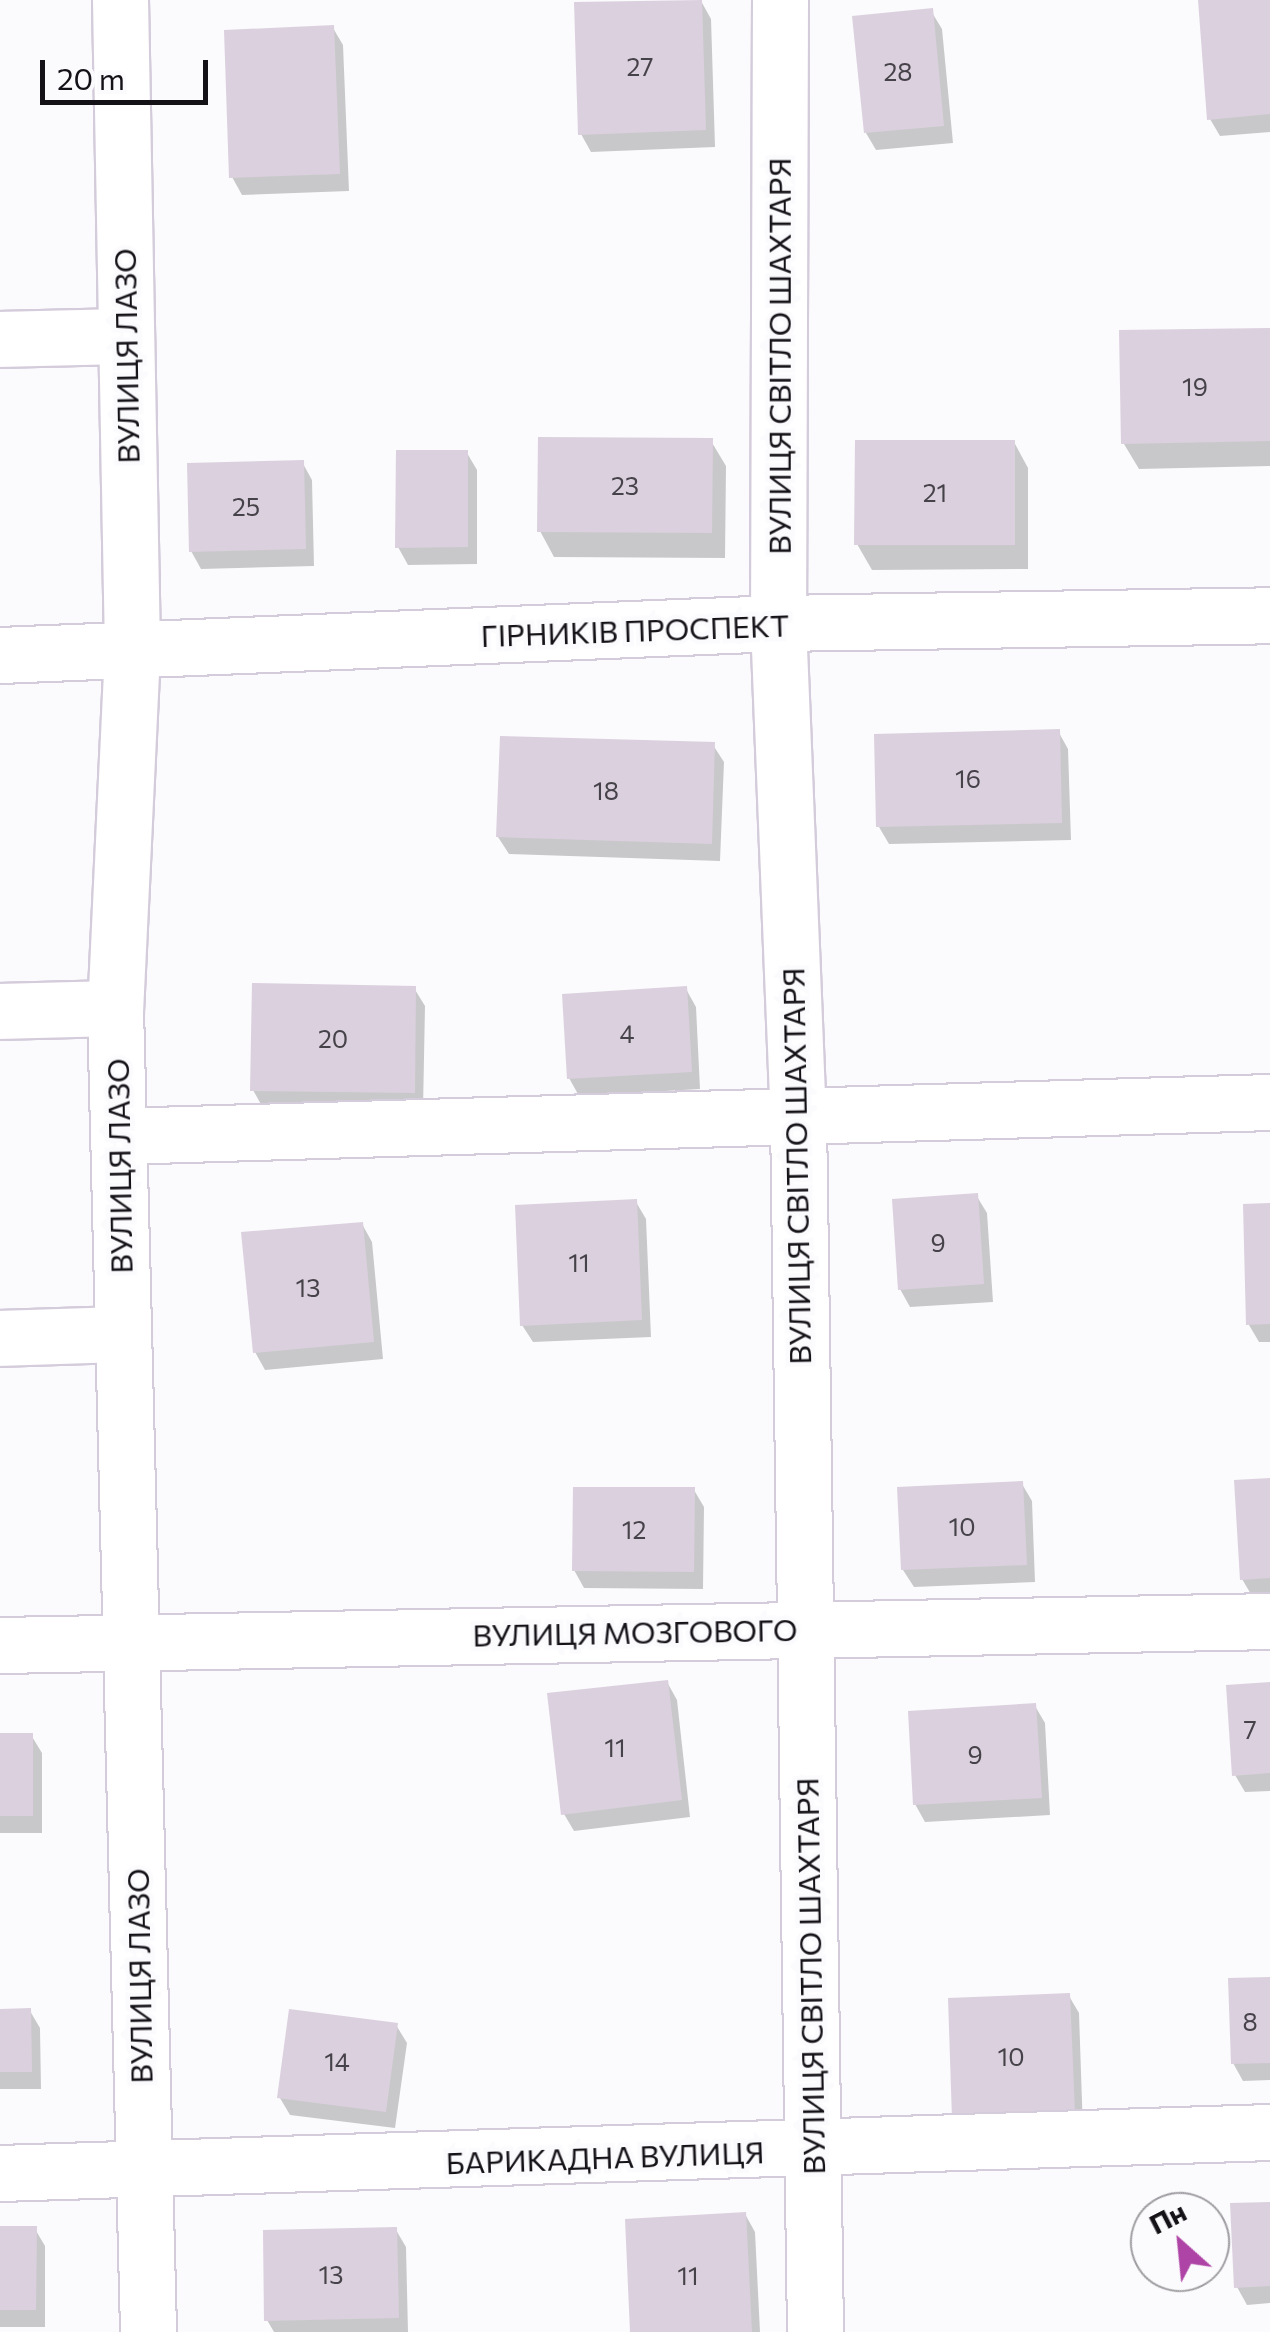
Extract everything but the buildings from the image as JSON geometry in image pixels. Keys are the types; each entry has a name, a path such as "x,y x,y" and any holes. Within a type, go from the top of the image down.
{"street":[{"name":"ВУЛИЦЯ ЛАЗО","path":"120,0 132,651 115,1008 148,2332"},
{"name":"ВУЛИЦЯ СВІТЛО ШАХТАРЯ","path":"780,0 778,623 798,1116 815,2332"},
{"path":"0,339 126,336"},
{"name":"ГІРНИКІВ ПРОСПЕКТ","path":"0,655 778,623 1270,615"},
{"path":"0,1011 115,1008"},
{"path":"118,1136 1270,1102"},
{"path":"0,1338 123,1334"},
{"name":"ВУЛИЦЯ МОЗГОВОГО","path":"0,1644 1270,1621"},
{"name":"БАРИКАДНА ВУЛИЦЯ","path":"0,2172 144,2174 1270,2132"}]}
